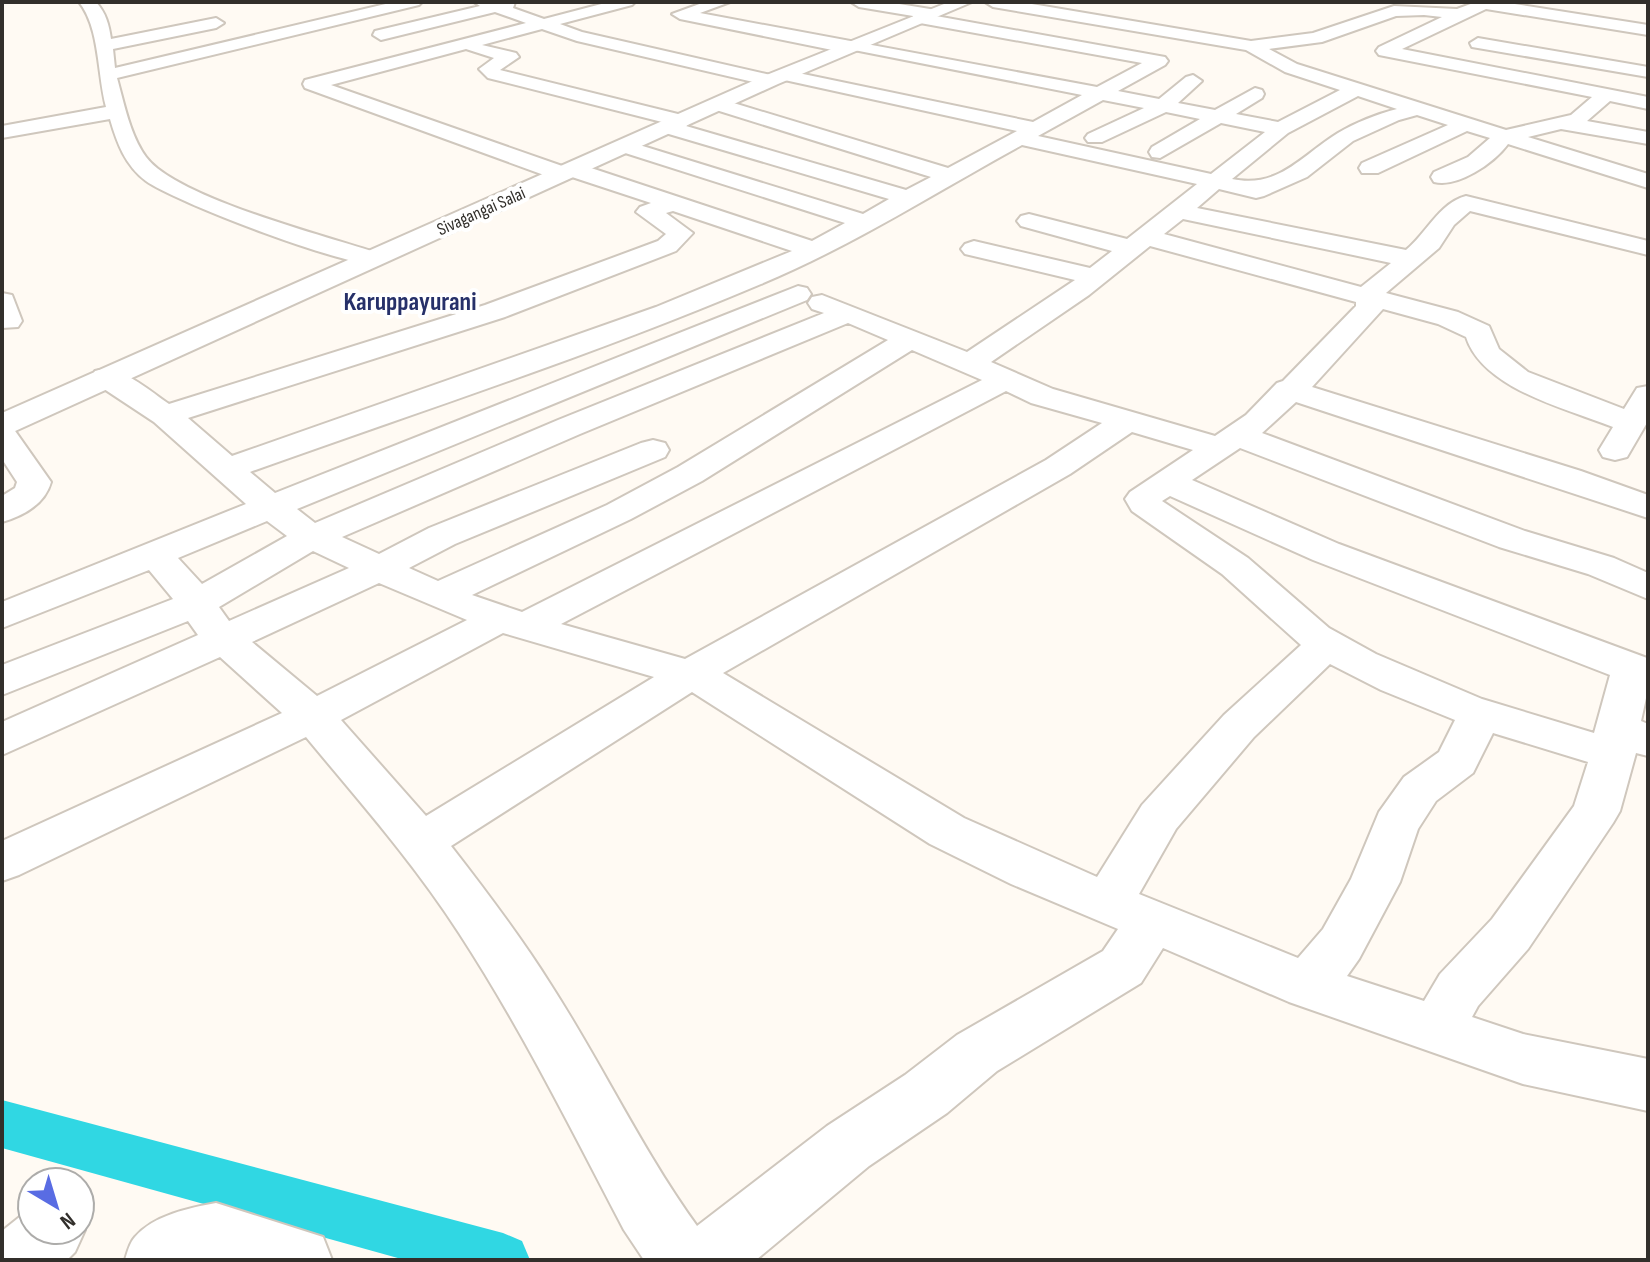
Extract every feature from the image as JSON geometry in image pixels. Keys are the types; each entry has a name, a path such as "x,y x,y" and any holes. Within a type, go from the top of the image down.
{"main road":[{"name":"Sivagangai Salai","path":"2,426 372,259 567,164 598,159 720,105 853,40 884,33 964,2"}],"street":[{"path":"107,75 414,2"},
{"path":"367,39 488,5 519,2"},
{"path":"627,2 312,84 567,164 814,250"},
{"path":"229,468 666,313 754,278 814,250 1159,61 859,2"},
{"path":"993,2 1251,46 1301,41 1394,11 1424,10 1648,46"},
{"path":"94,3 105,32 107,75 136,159 161,184 181,194 372,259"},
{"path":"728,3 680,14 853,40 1281,129"},
{"path":"1648,30 1488,3 1377,55 1648,103"},
{"path":"488,5 544,25 650,55 1033,131 1223,175"},
{"path":"105,32 227,20"},
{"path":"1567,33 1597,22"},
{"path":"1422,33 1648,72"},
{"path":"1301,41 1329,51"},
{"path":"462,45 510,57 488,69 494,74 676,125 909,198"},
{"path":"1251,46 1291,68 1355,90 1648,181"},
{"path":"337,77 494,128"},
{"path":"772,80 821,105"},
{"path":"1095,138 1163,106 1193,81"},
{"path":"970,363 1095,277 1281,129 1355,90"},
{"path":"1160,152 1255,94"},
{"path":"1501,137 1578,119 1606,95"},
{"path":"720,105 951,176"},
{"path":"1033,131 1095,138 1160,152 1223,175 1256,191 1299,172 1346,137 1392,116 1417,109"},
{"path":"2,132 119,111"},
{"path":"1561,123 1648,138"},
{"path":"1370,168 1464,125"},
{"path":"1442,177 1479,159 1498,145 1501,137"},
{"path":"626,147 865,222"},
{"path":"953,149 982,159"},
{"path":"165,415 495,311 667,246 681,233 648,212 673,203"},
{"path":"1626,741 1480,713 1397,682 1327,644 1293,619 1239,569 1144,504 1142,499 1257,422 1288,389 1322,361 1370,308 1370,293 1430,243 1445,220 1466,203 1648,248"},
{"path":"1178,211 1410,259"},
{"path":"1029,221 1063,232 1139,242 1448,318 1479,332 1486,353 1517,378 1636,419"},
{"path":"974,249 1095,277"},
{"path":"754,278 970,363 1042,396 1125,422 1231,442 1512,539 1601,566 1648,587"},
{"path":"2,616 798,294"},
{"path":"2,740 211,621 312,537 569,427 847,314"},
{"path":"438,596 619,512 690,474 910,339"},
{"path":"106,377 165,415 270,507 312,537 438,596 512,623 690,674 724,690 830,761 947,831 1028,870 1308,986 1523,1059 1648,1085"},
{"path":"2,862 512,623 1005,380"},
{"path":"1288,389 1569,478 1648,507"},
{"path":"421,842 690,674 1058,467 1125,422"},
{"path":"2,435 34,482 31,493 2,511"},
{"path":"2,681 378,569 499,511 653,450"},
{"path":"1167,482 1326,552 1640,654 1626,741 1596,811 1510,934 1459,990 1437,1030"},
{"path":"155,554 211,621 313,716 421,842 476,916 533,1003 646,1208 682,1260"},
{"path":"705,1260 848,1146 926,1094 977,1053 1122,967 1130,912 1128,867 1168,807 1239,726 1327,644"},
{"path":"1308,986 1341,944 1375,882 1396,825 1420,789 1457,762 1480,713"},
{"path":"157,1260 185,1241 216,1235 300,1260"},
{"path":"17,1260 34,1246"}],"waterway":[{"path":"2,1124 503,1260"}],"district":[{"name":"Karuppayurani","path":"410,301"}]}
